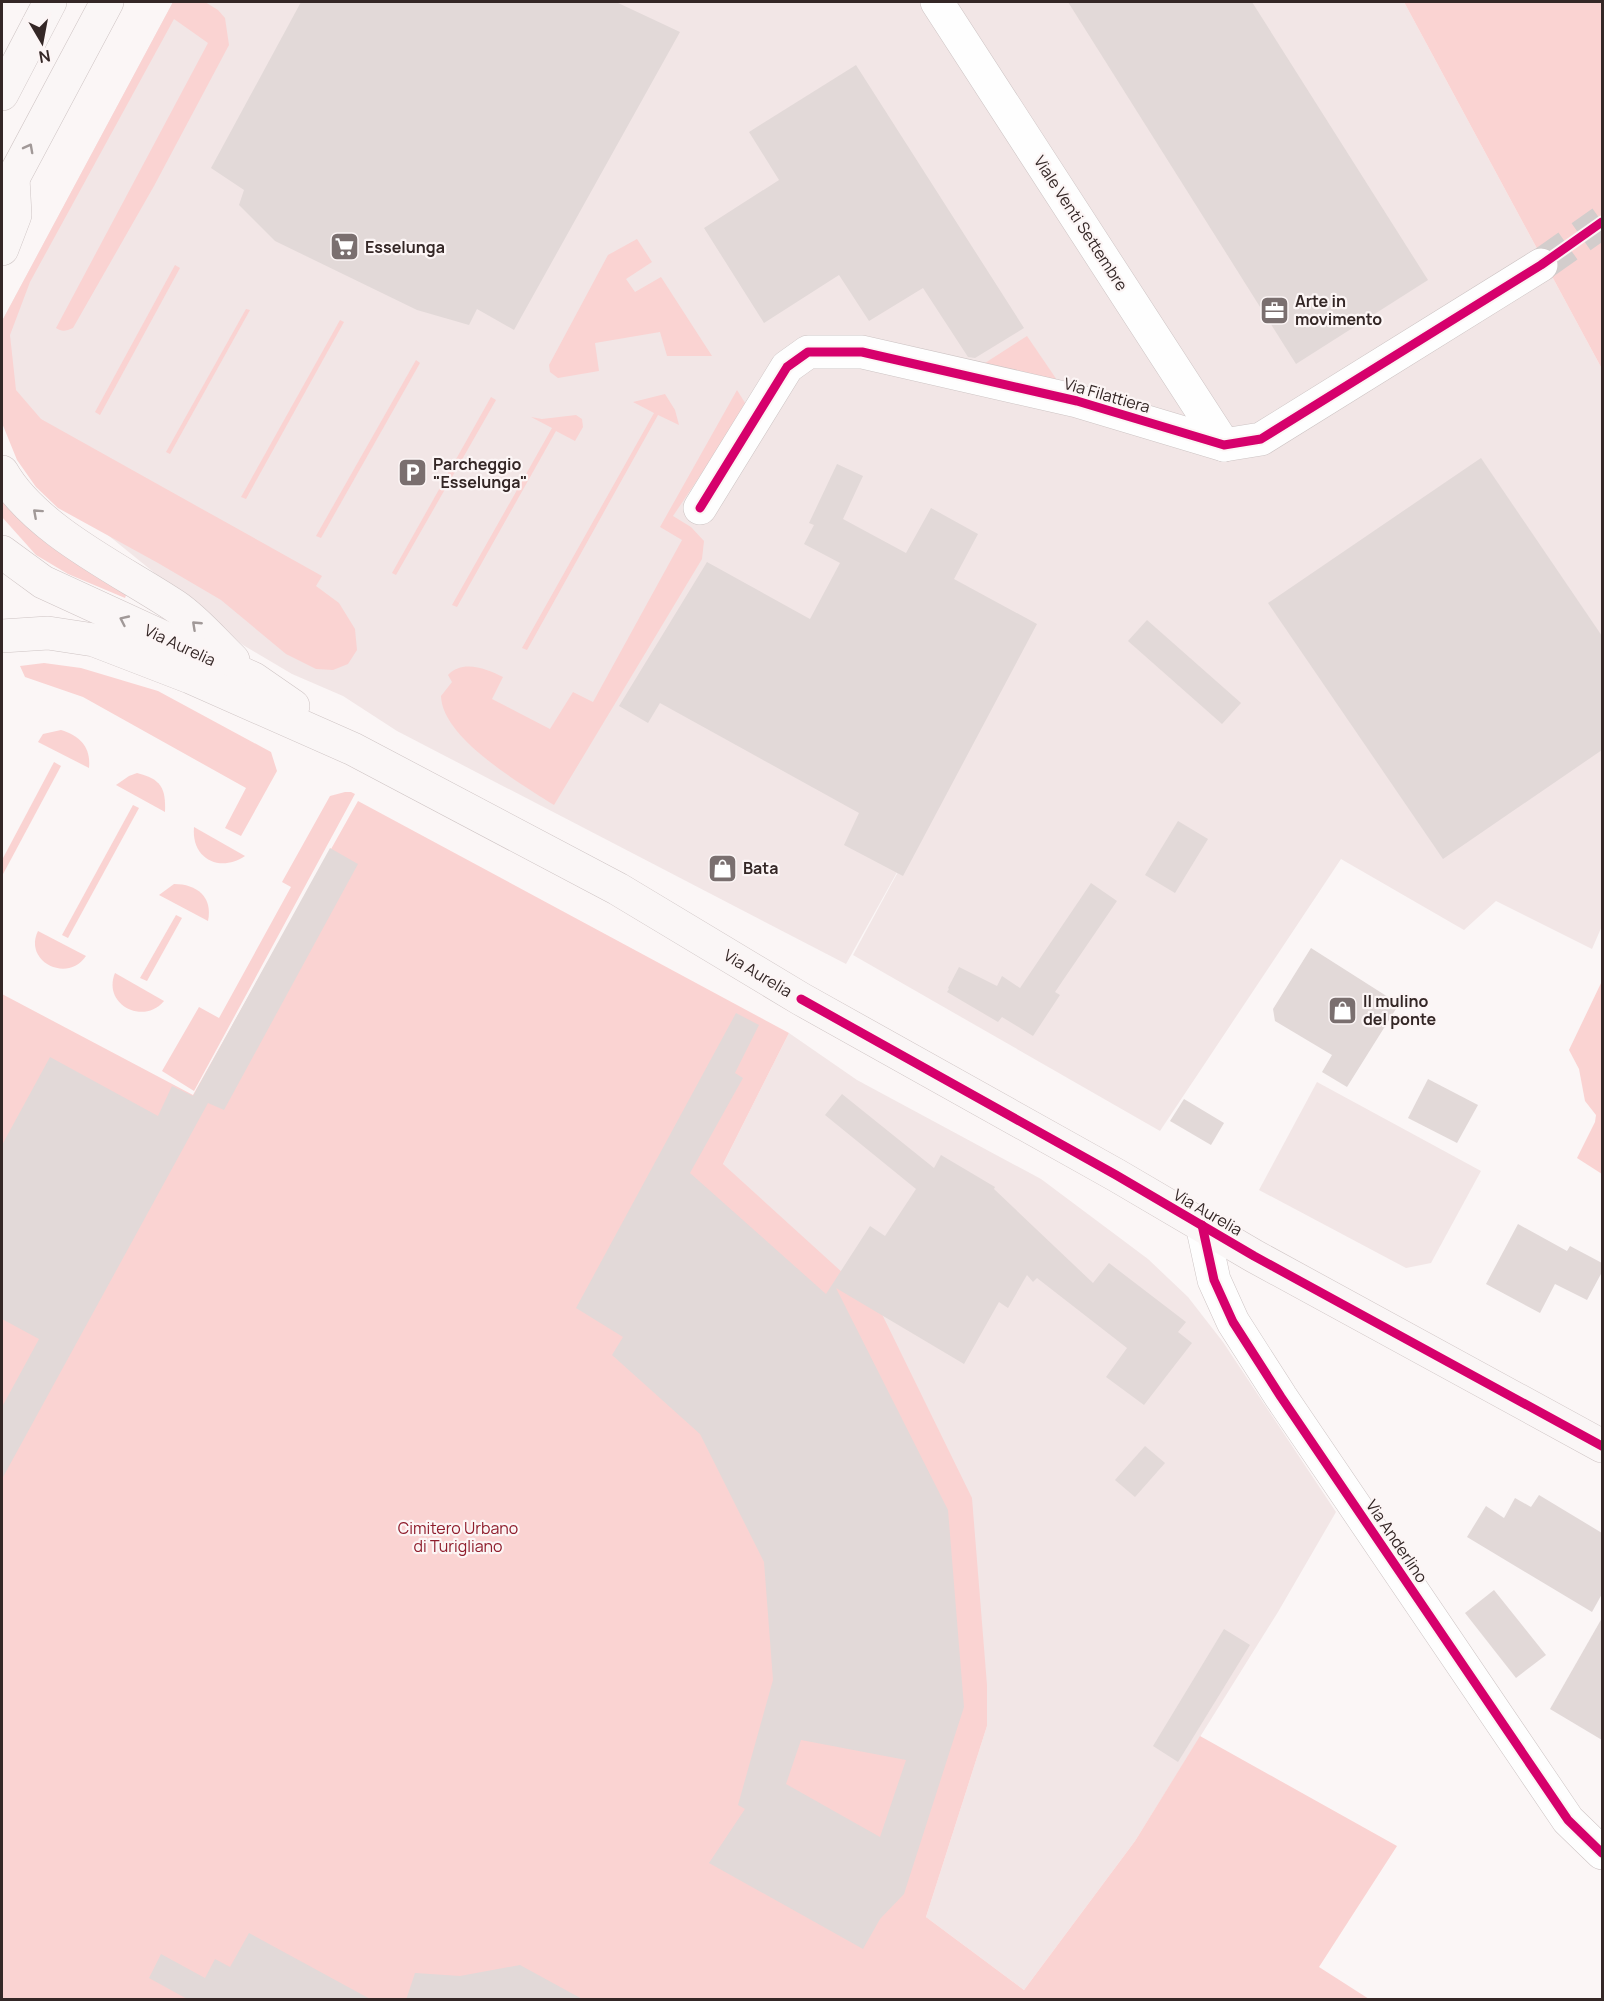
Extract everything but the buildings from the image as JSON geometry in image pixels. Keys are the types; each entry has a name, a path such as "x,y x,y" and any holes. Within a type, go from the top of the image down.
{"main road":[{"path":"2,94 50,2"},
{"path":"2,249 15,215 7,189 107,2"},
{"path":"2,472 29,507 57,532 178,608 254,679"},
{"name":"Via Aurelia","path":"2,552 43,582 254,679 353,749"},
{"name":"Via Aurelia","path":"2,636 48,633 94,640 190,677 353,749 618,889 829,1015 1116,1175 1254,1256 1602,1446"}],"street":[{"name":"Viale Venti Settembre","path":"937,2 1224,445"},
{"name":"Via Filattiera","path":"700,508 786,367 808,352 862,352 1077,401 1224,445 1262,439 1541,265"},
{"name":"Via Anderlino","path":"1202,1226 1214,1280 1239,1332 1568,1820 1602,1853"}],"shaded area":[{"path":"173,2 1404,2 1602,369 1602,926 1592,949 1496,901 1464,930 1341,859 1160,1131 853,955 925,822 846,964 397,731 343,696 292,674 243,645 28,470 2,321"},
{"path":"789,1033 857,1080 1041,1179 1148,1259 1188,1297 1223,1342 1336,1512 1278,1612 1135,1841 1024,1990 926,1917 987,1726 723,1164"},
{"path":"1317,1082 1481,1171 1431,1263 1406,1268 1259,1190"}],"green space":[{"path":"173,2 205,2 218,10 225,18 229,45 154,186 73,328 64,331 58,329 56,328 208,43 174,19 30,282 10,335 16,390 41,419 322,576 316,586 339,603 355,629 357,650 348,664 333,670 316,669 286,654 221,600 58,508 36,487 17,460 2,423 2,321"},
{"path":"1404,2 1602,2 1602,369"},
{"path":"637,239 652,262 626,279 635,292 661,277 712,356 667,356 660,332 595,343 599,371 558,378 550,372 549,365 608,255"},
{"path":"175,265 180,268 100,415 95,412"},
{"path":"246,309 250,310 170,454 166,452"},
{"path":"340,320 344,322 246,499 241,497"},
{"path":"1027,336 1057,380 985,363"},
{"path":"416,360 420,363 321,538 316,536"},
{"path":"737,390 747,406 673,516 691,527 704,541 702,559 554,805 485,758 454,728 445,712 441,696 452,682 448,675 454,670 468,666 490,671 503,677 492,699 550,729 573,692 593,702 682,540 660,527"},
{"path":"665,394 675,410 679,425 658,415 527,650 522,648 654,413 633,402"},
{"path":"491,397 496,400 396,575 392,573"},
{"path":"576,415 582,419 583,427 575,441 556,431 457,607 452,605 552,428 531,417 542,419"},
{"path":"2,496 128,590 125,598 68,574 36,555 2,517"},
{"path":"44,663 81,668 158,691 271,752 277,771 241,836 225,828 246,788 83,697 25,677 20,666"},
{"path":"61,730 83,743 88,754 89,768 38,742 43,734"},
{"path":"54,762 61,766 2,876 2,860"},
{"path":"137,773 152,778 160,786 163,791 165,812 116,785"},
{"path":"345,792 355,794 194,1091 162,1071 199,1007 219,1018 291,887 282,882 330,796"},
{"name":"Cimitero Urbano di Turigliano","path":"358,801 789,1033 723,1164 877,1304 972,1498 987,1685 987,1726 926,1917 1024,1990 1135,1841 1200,1736 1397,1846 1319,1967 1369,1999 2,1999 2,994 193,1095"},
{"path":"133,805 139,808 68,938 62,935"},
{"path":"194,827 245,856 226,863 209,860 197,847"},
{"path":"174,884 190,886 202,894 208,905 208,921 159,895"},
{"path":"176,915 182,918 147,981 140,978"},
{"path":"38,931 86,956 78,964 68,968 49,965 36,951 35,942"},
{"path":"115,973 164,1001 146,1012 127,1008 114,994"},
{"path":"1602,981 1602,1174 1577,1158 1595,1122 1596,1115 1585,1101 1579,1069 1569,1050"}],"tunnel":[{"path":"1541,265 1602,222"}],"cycle path":[{"path":"700,508 787,367 808,352 862,352 1077,401 1224,445 1261,439 1541,265 1602,222"},
{"path":"801,999 1116,1175 1254,1256 1602,1446"},
{"path":"1202,1225 1214,1280 1233,1322 1281,1397 1568,1820 1602,1853"}],"place":[{"name":"Esselunga","path":"344,247"},
{"name":"Arte in movimento","path":"1274,310"},
{"name":"Parcheggio \"Esselunga\"","path":"412,473"},
{"name":"Bata","path":"722,868"},
{"name":"Il mulino del ponte","path":"1342,1010"}]}
